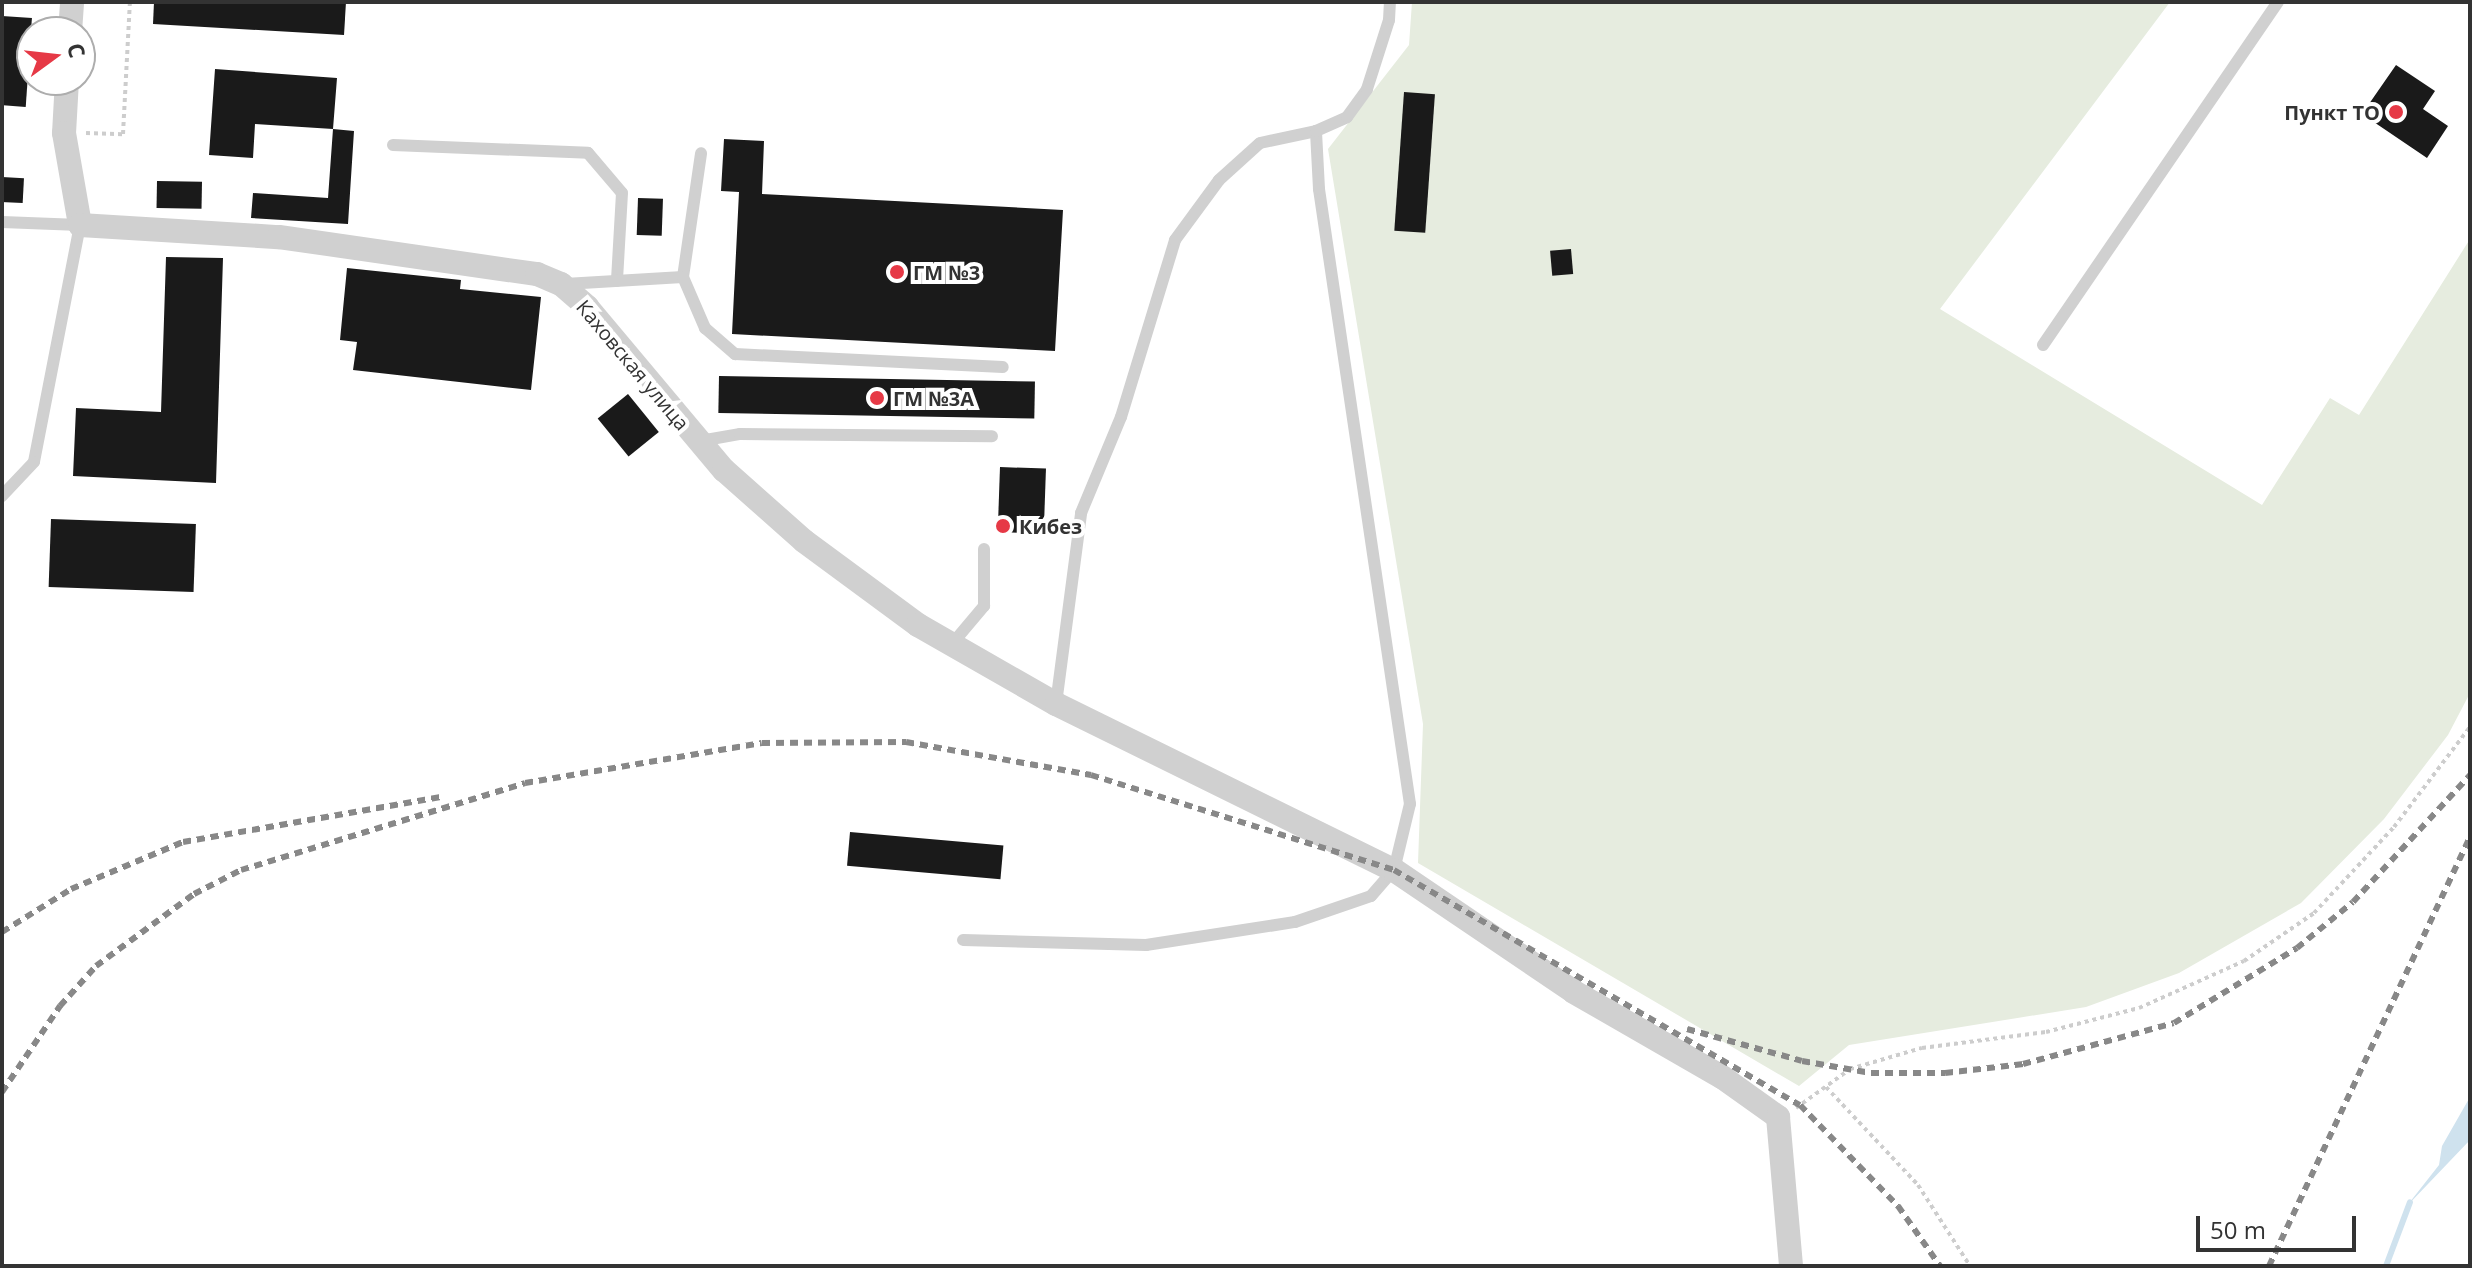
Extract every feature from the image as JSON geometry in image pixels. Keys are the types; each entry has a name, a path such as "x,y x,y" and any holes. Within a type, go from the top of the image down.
{"street":[{"path":"66,96 64,133 80,225"},
{"name":"Каховская улица","path":"80,225 279,237 537,274 561,284 587,307 697,442 804,541 952,644 1056,704 1394,870 1469,925 1722,1077 1778,1117"},
{"path":"1778,1117 1791,1266"}],"lane":[{"path":"1056,704 1081,513 1121,417 1175,240 1219,180 1260,143 1316,131 1347,117 1367,89 1389,20 1390,2"},
{"path":"2043,345 2278,2"},
{"path":"963,940 1146,945 1295,922 1371,896 1394,870 1410,804 1319,189 1316,131"},
{"path":"393,145 588,153 622,193 617,281"},
{"path":"701,153 683,277 705,328 735,354 1003,367"},
{"path":"2,222 80,225 34,462 2,496"},
{"path":"561,284 683,277"},
{"path":"697,442 740,434 992,436"},
{"path":"952,644 984,606 984,549"}],"path":[{"path":"64,133 123,134 130,2"},
{"path":"1778,1117 1850,1069 1922,1048 2046,1032 2139,1008 2244,961 2314,913 2394,827 2470,727"},
{"path":"1826,1087 1918,1185 1970,1266"}],"shaded area":[{"path":"1412,2 2170,2 1940,309 2262,505 2330,398 2359,415 2470,239 2470,693 2448,735 2384,819 2301,903 2179,973 2086,1007 1849,1045 1799,1086 1418,863 1423,724 1328,149 1409,45"}],"water":[{"path":"2470,1097 2470,1140 2406,1207 2439,1165 2442,1146"}],"building":[{"path":"154,2 346,2 344,35 153,24"},
{"path":"2,16 16,17 16,96 26,96 26,107 2,105"},
{"name":"Пункт ТО","path":"2396,65 2435,91 2423,109 2448,126 2427,158 2362,114"},
{"path":"215,69 337,78 333,129 255,124 253,158 209,155"},
{"path":"1404,92 1435,94 1425,233 1394,231"},
{"path":"333,129 354,131 348,224 251,218 253,193 328,198"},
{"name":"ГМ №3","path":"724,139 764,141 762,194 1063,210 1055,351 732,334 739,192 721,191"},
{"path":"2,177 24,178 23,203 2,202"},
{"path":"157,181 202,182 202,209 157,208"},
{"path":"638,198 663,199 662,236 637,235"},
{"path":"1571,249 1573,274 1552,276 1550,251"},
{"path":"166,257 223,258 216,483 73,476 76,408 161,412"},
{"path":"347,268 461,280 460,289 541,297 531,390 353,370 357,342 340,340"},
{"name":"ГМ №3А","path":"719,376 1035,382 1034,419 718,413"},
{"path":"628,394 659,432 629,457 598,419"},
{"path":"1000,467 1046,469 1044,534 998,532"},
{"path":"51,519 196,524 194,592 49,587"},
{"path":"850,832 1003,845 1000,879 847,866"}],"waterway":[{"path":"2386,1266 2410,1202"}],"railway":[{"path":"2,1092 60,1006 96,966 194,894 241,870 525,783 762,743 906,742 1091,775 1394,870 1800,1105 1898,1206 1940,1266"},
{"path":"1687,1029 1802,1061 1871,1073 1945,1073 2023,1064 2174,1023 2297,948 2353,902 2470,775"},
{"path":"2,932 71,889 183,842 442,797"},
{"path":"2269,1266 2470,837"}],"place":[{"name":"Пункт ТО","path":"2396,112"},
{"name":"ГМ №3","path":"897,272"},
{"name":"ГМ №3А","path":"877,398"},
{"name":"Кибез","path":"1003,526"}]}
